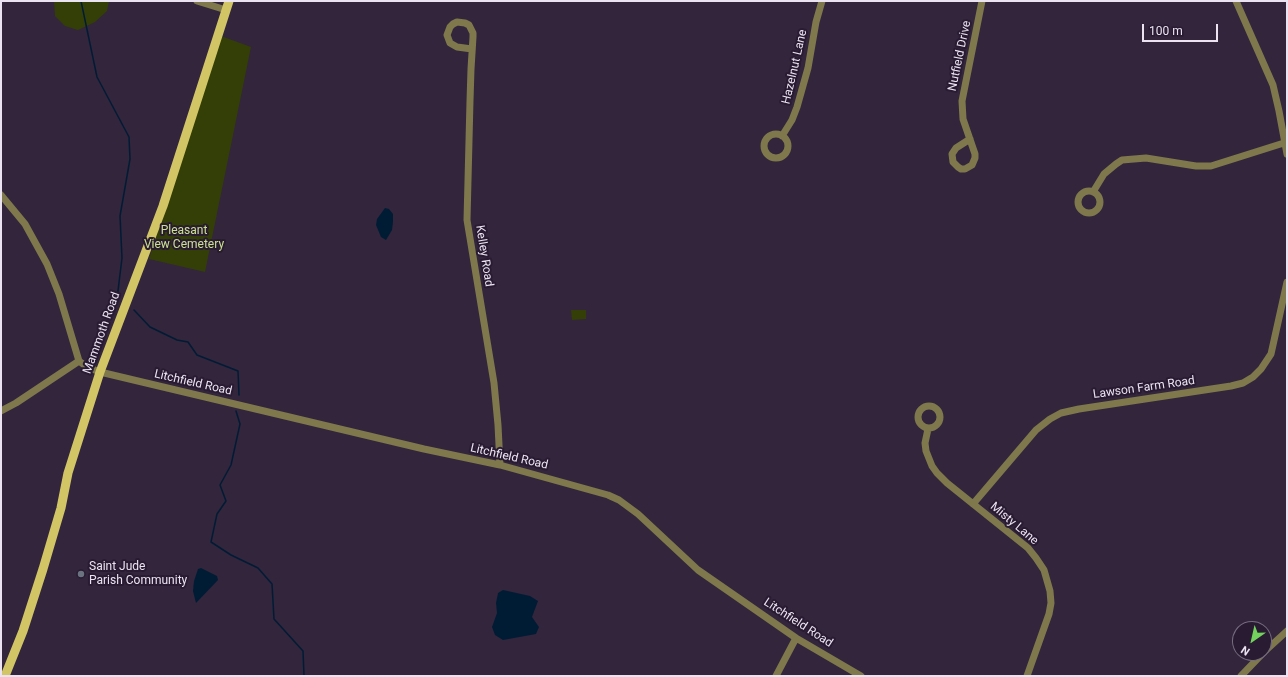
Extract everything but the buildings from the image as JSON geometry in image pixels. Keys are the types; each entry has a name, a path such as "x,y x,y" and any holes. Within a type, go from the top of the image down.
{"main road":[{"name":"Mammoth Road","path":"5,676 21,637 41,577 61,508 68,473 100,372 163,206 228,6"}],"street":[{"path":"197,1 228,6"},
{"name":"Hazelnut Lane","path":"782,136 792,120 797,107 808,68 816,22 822,1"},
{"name":"Nutfield Drive","path":"970,139 963,119 962,101 982,1"},
{"path":"1236,1 1273,86 1286,142 1287,154"},
{"name":"Kelley Road","path":"472,48 467,220 494,383 500,465"},
{"path":"1093,192 1104,174 1122,160 1130,158 1146,158 1196,166 1211,166 1286,142"},
{"path":"1,195 25,224 47,264 79,361 16,403 1,411"},
{"name":"Lawson Farm Road","path":"973,504 1036,430 1050,419 1061,414 1079,409 1231,386 1243,383 1253,377 1261,369 1271,354 1287,282"},
{"name":"Litchfield Road","path":"79,361 87,367 100,372 424,449 500,465 608,495 619,500 638,514 698,570 796,638 861,676"},
{"name":"Misty Lane","path":"928,429 925,443 928,458 932,466 948,484 1028,548 1036,558 1047,579 1051,603 1049,614 1027,676"},
{"path":"1272,645 1287,631"},
{"path":"776,676 796,638"},
{"path":"1241,676 1256,661"}],"green space":[{"path":"54,1 109,1 107,11 95,22 78,30 65,26 55,16"},
{"name":"Pleasant View Cemetery","path":"221,36 251,47 205,272 149,259"},
{"path":"571,310 586,310 586,319 572,320"}],"water":[{"path":"385,208 389,209 393,214 392,230 386,240 381,237 376,225 377,219"},
{"path":"201,568 217,576 218,580 196,603 193,591 194,581 198,569"},
{"path":"503,590 530,596 538,601 532,617 539,627 536,634 503,640 495,635 492,627 497,613 496,603 498,593"}],"waterway":[{"path":"81,1 97,77 129,137 130,159 120,216 122,258 117,299"},
{"path":"134,310 150,327 177,340 188,342 197,355 238,371 239,395"},
{"path":"236,411 240,424 231,465 220,485 226,501 217,514 211,542 231,555 258,568 272,584 274,619 303,651 304,676"}],"place":[{"name":"Saint Jude Parish Community","path":"81,574"}]}
